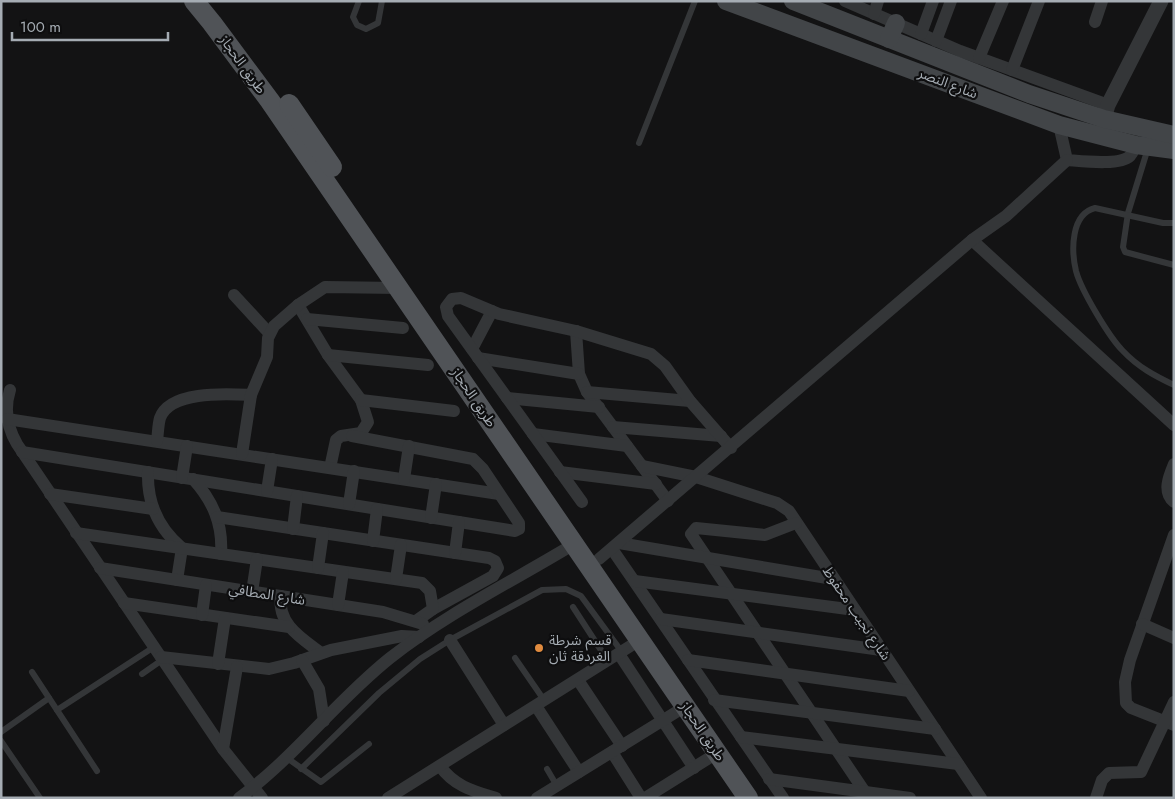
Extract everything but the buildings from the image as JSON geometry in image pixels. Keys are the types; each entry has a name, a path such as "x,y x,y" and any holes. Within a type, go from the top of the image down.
{"main road":[{"name":"طريق الحجاز","path":"194,1 270,101 748,798"},
{"name":"طريق الحجاز","path":"212,1 610,550 766,788"},
{"path":"781,20 781,12 791,1"},
{"name":"شارع النصر","path":"791,1 889,39 957,58 1174,135"},
{"name":"شارع النصر","path":"733,2 1059,125 1142,146 1174,150"},
{"path":"889,39 896,23"}],"street":[{"path":"845,1 876,7 896,23 936,40 957,58 979,58 1012,70 1106,112 1161,1"},
{"path":"921,34 933,1"},
{"path":"936,40 951,1"},
{"path":"979,58 1003,1"},
{"path":"1012,70 1038,1"},
{"path":"1095,22 1102,1"},
{"path":"1059,125 1067,160"},
{"path":"610,550 972,240 1006,216 1067,160 1093,162 1126,159 1142,146"},
{"path":"972,240 1174,425"},
{"path":"242,454 251,395 267,357 266,346 269,333 298,305 324,287 399,288"},
{"path":"234,295 269,333"},
{"path":"582,502 446,313 447,304 452,299 458,297 492,311 576,331 650,354 665,366 690,401 731,448"},
{"path":"298,305 328,355 361,400 368,422 364,430 352,436"},
{"path":"475,354 492,311"},
{"path":"307,319 403,328"},
{"path":"576,331 579,374 587,392 668,501"},
{"path":"475,354 579,374"},
{"path":"328,355 428,365"},
{"path":"10,390 7,404 7,419 13,436 22,452 223,749 252,788 262,798"},
{"path":"587,392 690,401"},
{"path":"157,442 160,418 164,411 177,402 206,395 251,395"},
{"path":"507,398 599,408"},
{"path":"361,400 454,411"},
{"path":"7,419 499,494"},
{"path":"613,427 721,436"},
{"path":"533,434 627,446"},
{"path":"22,452 431,518 518,530 520,524 480,465 473,460 409,446 352,436 341,436 336,440 330,468"},
{"path":"187,446 188,478 208,497 217,517 221,535 221,554"},
{"path":"404,479 409,446"},
{"path":"267,491 272,459"},
{"path":"1174,464 1167,489 1169,498 1174,502"},
{"name":"شارع نجيب محفوظ","path":"642,466 696,477 777,503 789,511 981,798"},
{"path":"148,472 148,491 153,509 162,527 182,548"},
{"path":"349,504 354,472"},
{"path":"560,472 656,484"},
{"path":"431,518 436,484"},
{"path":"50,494 153,509"},
{"path":"293,528 297,496"},
{"path":"373,541 377,509"},
{"path":"217,517 492,559 497,564 497,571 493,576 416,621"},
{"path":"455,553 460,522"},
{"path":"796,523 765,535 694,529 691,535 867,795"},
{"path":"76,533 425,585 432,594 432,610"},
{"path":"318,568 323,533"},
{"path":"1170,723 1131,708 1126,702 1125,682 1142,624 1174,535"},
{"path":"239,798 287,758 368,677 419,637 574,544"},
{"path":"396,580 401,545"},
{"path":"177,580 182,548"},
{"path":"610,550 705,557 834,579"},
{"path":"610,550 635,581 714,700 741,737 766,788 783,798"},
{"path":"252,592 257,559"},
{"name":"شارع المطافي","path":"100,568 383,612 416,621 432,628"},
{"path":"338,605 343,572"},
{"path":"635,581 855,610"},
{"path":"202,614 206,585"},
{"path":"281,596 281,612 289,627 321,653"},
{"path":"124,603 289,627"},
{"path":"218,664 225,618"},
{"path":"661,619 881,650"},
{"path":"1142,624 1174,638"},
{"path":"159,655 237,667 270,669 321,653 402,636 419,637"},
{"path":"450,640 504,725"},
{"path":"388,798 640,640"},
{"path":"620,653 694,768"},
{"path":"302,660 319,688 324,721"},
{"path":"688,660 909,691"},
{"path":"223,749 237,667"},
{"path":"578,680 643,798 718,753"},
{"path":"714,700 934,729"},
{"path":"1097,797 1105,775 1109,772 1141,772 1170,723 1174,702"},
{"path":"540,703 579,772"},
{"path":"537,798 686,706"},
{"path":"741,737 958,764"},
{"path":"440,766 459,785 496,798"},
{"path":"766,788 910,798"}],"lane":[{"path":"359,1 353,17 357,25 366,29 378,23 382,1"},
{"path":"638,143 695,1"},
{"path":"1142,146 1123,247 1125,252 1174,265"},
{"path":"1174,223 1163,223 1128,213 1095,208 1086,210 1078,220 1074,234 1076,272 1107,330 1122,350 1143,370 1174,385"},
{"path":"301,769 393,681 450,640 535,593 558,588 574,592 587,601 620,653"},
{"path":"573,607 608,661"},
{"path":"142,674 159,655"},
{"path":"57,710 159,655"},
{"path":"515,658 540,703"},
{"path":"32,672 97,771"},
{"path":"1,732 49,698"},
{"path":"1,742 40,798"},
{"path":"287,758 319,782 324,782 368,744"},
{"path":"547,769 557,786"}],"place":[{"name":"قسم شرطة الغردقة ثان","path":"539,648"}]}
